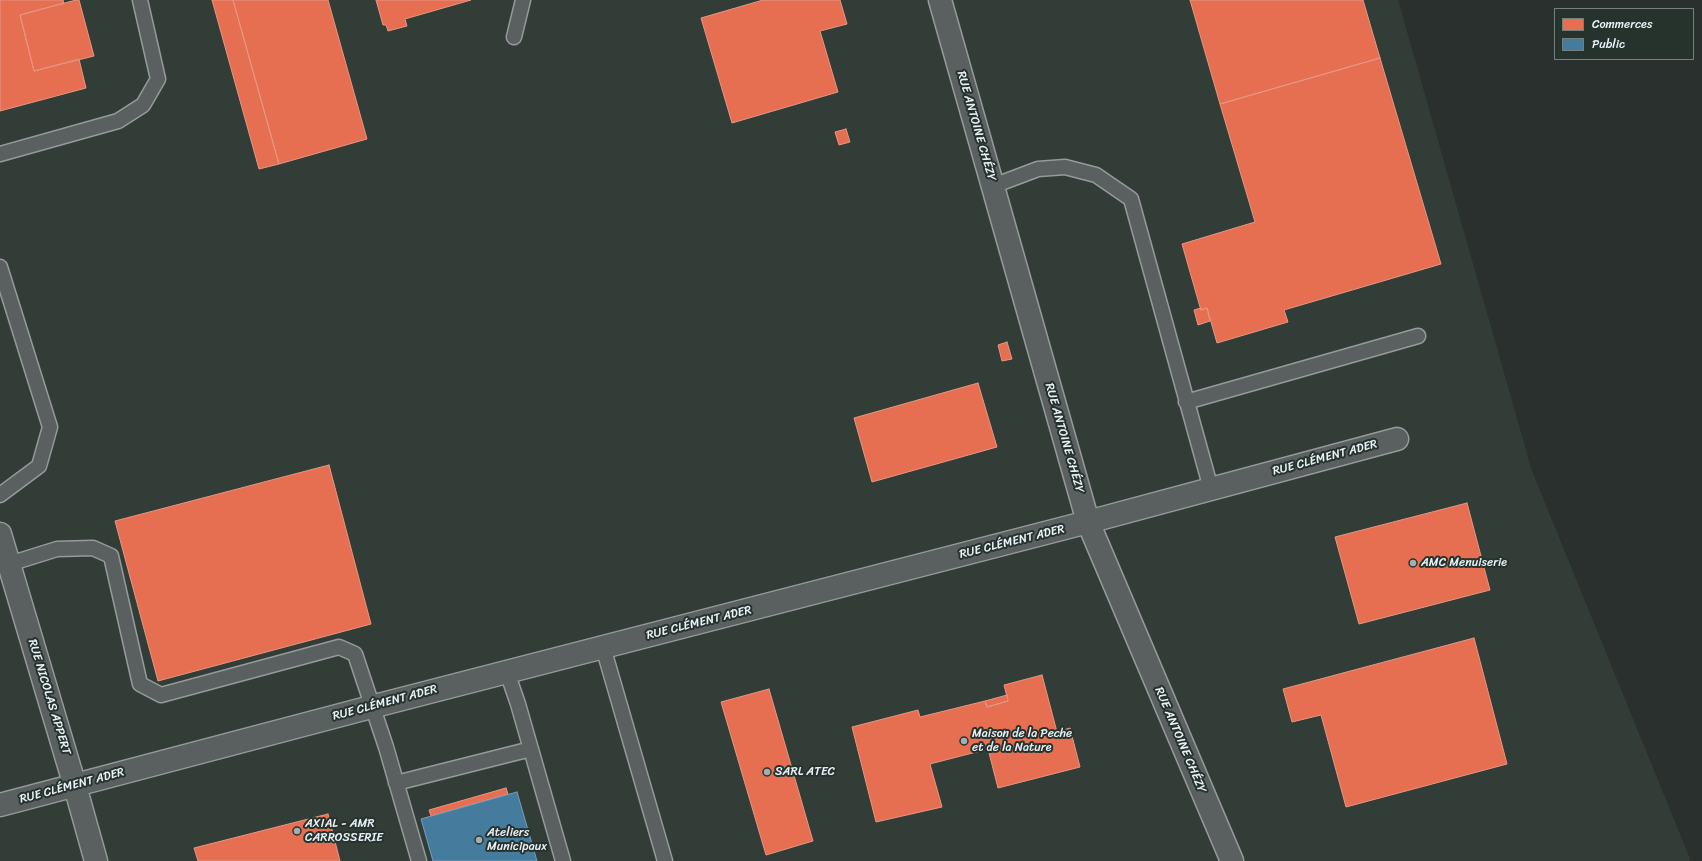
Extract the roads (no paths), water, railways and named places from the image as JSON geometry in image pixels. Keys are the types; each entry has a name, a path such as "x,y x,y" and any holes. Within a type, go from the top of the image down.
{"street":[{"name":"RUE ANTOINE CHÉZY","path":"940,0 1088,522 1232,861"},
{"name":"RUE CLÉMENT ADER","path":"0,805 371,707 1088,522 1397,439"},
{"name":"RUE NICOLAS APPERT","path":"0,534 96,861"}],"lane":[{"path":"0,154 118,121 143,105 158,79 140,0"},
{"path":"514,38 523,0"},
{"path":"993,186 1038,169 1065,166 1096,174 1131,198 1211,489"},
{"path":"0,267 50,427 39,466 0,495"},
{"path":"1186,402 1418,336"},
{"path":"9,564 58,549 93,548 111,556 140,684 161,695 339,647 355,654 371,707 386,747 419,861"},
{"path":"603,647 665,861"},
{"path":"507,672 563,861"},
{"path":"396,783 531,749"}],"place":[{"name":"AMC Menuiserie","path":"1413,563"},
{"name":"Maison de la Peche et de la Nature","path":"964,741"},
{"name":"SARL ATEC","path":"767,772"},
{"name":"AXIAL - AMR CARROSSERIE","path":"297,831"},
{"name":"Ateliers Municipaux","path":"479,840"}]}
